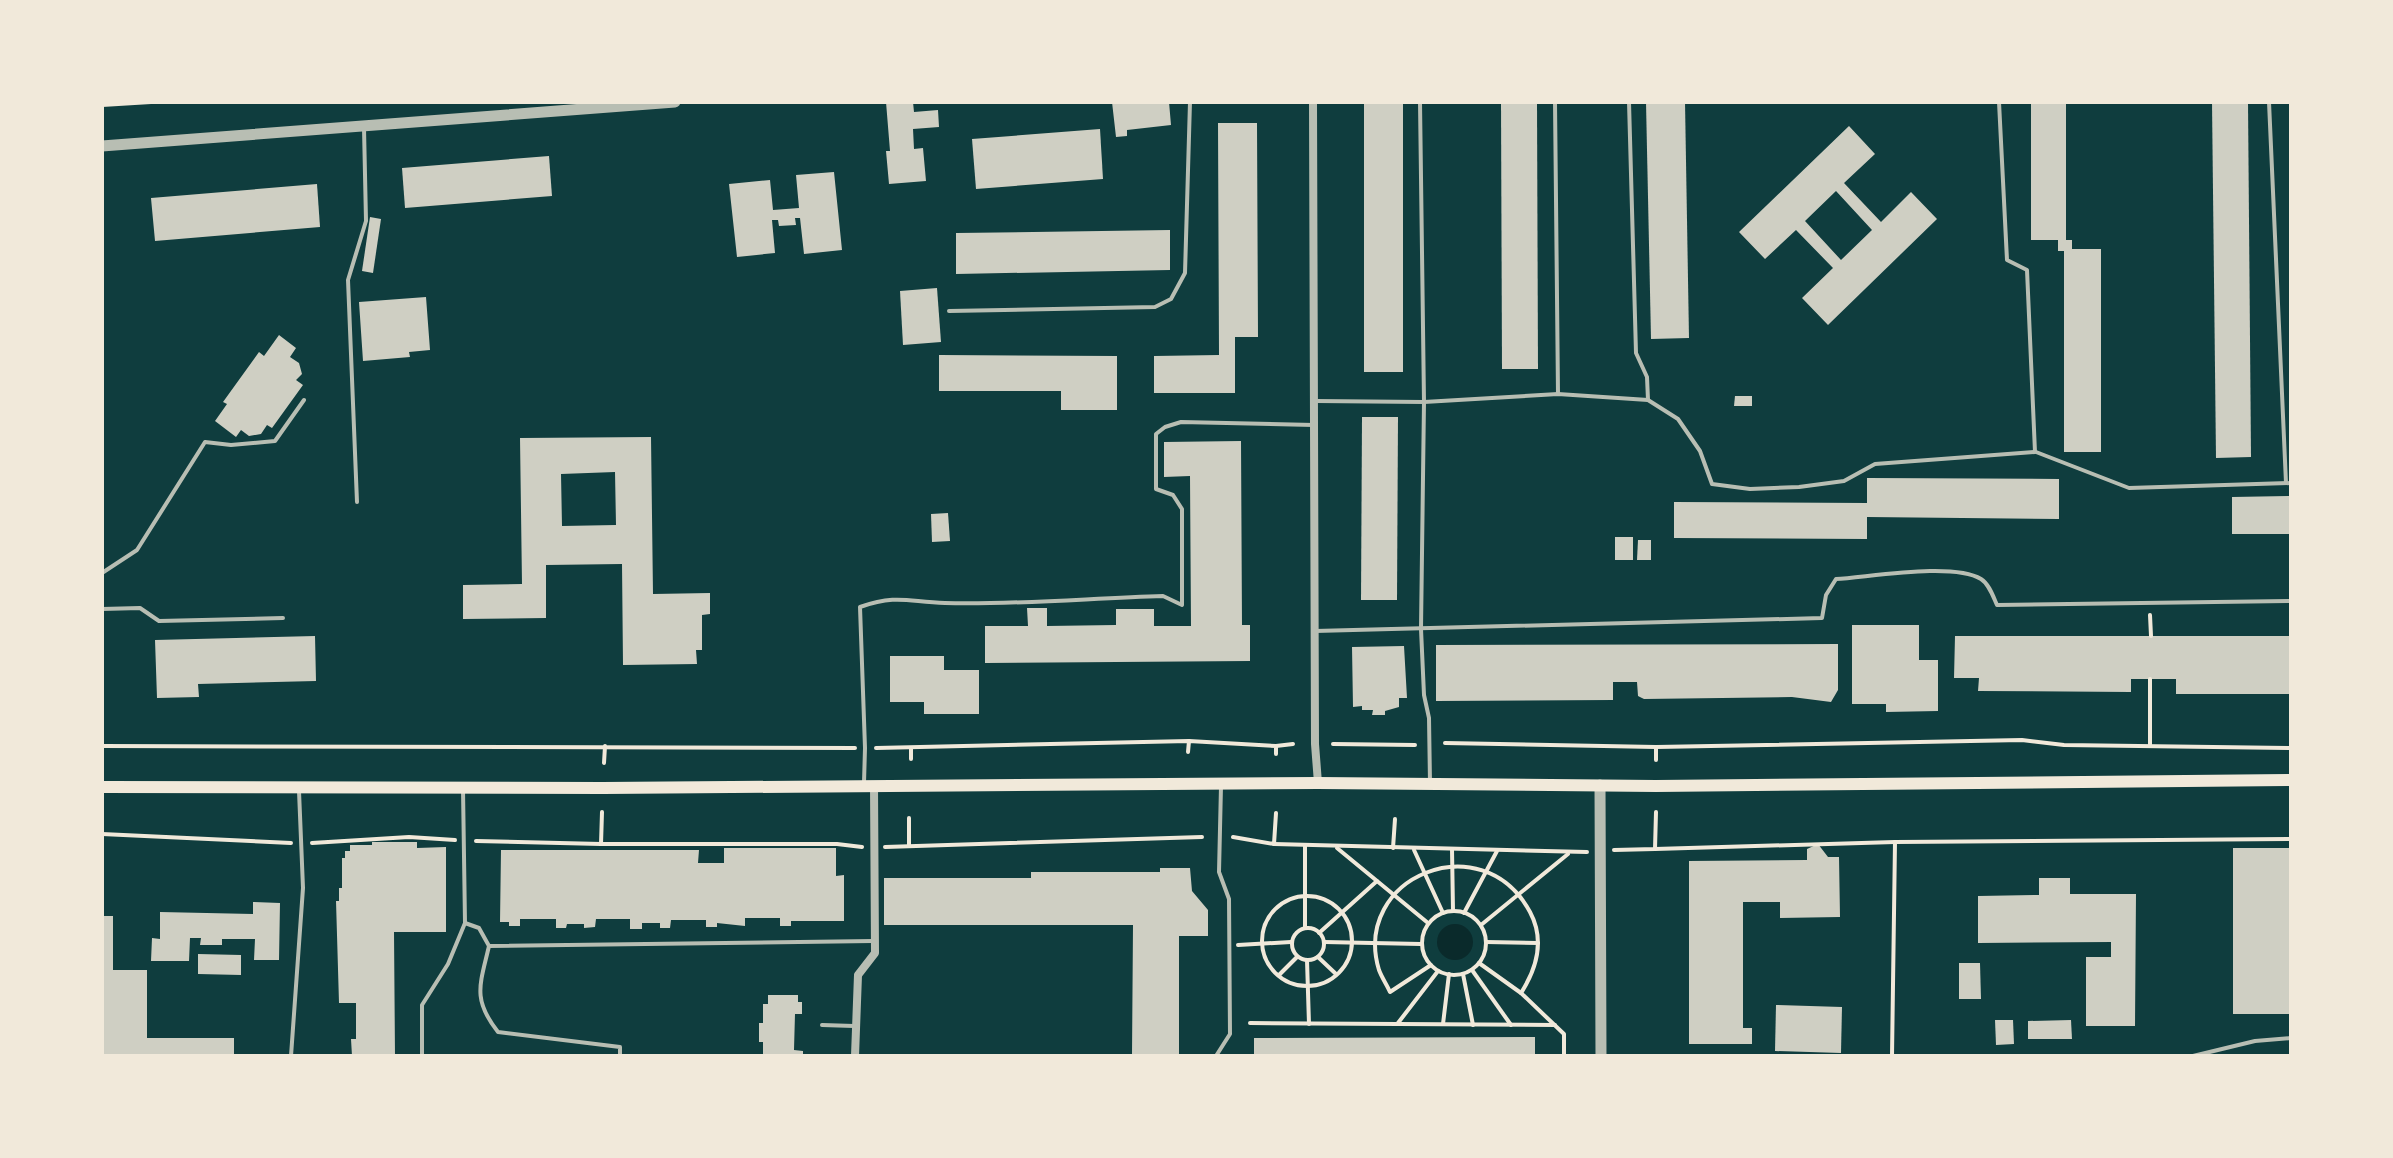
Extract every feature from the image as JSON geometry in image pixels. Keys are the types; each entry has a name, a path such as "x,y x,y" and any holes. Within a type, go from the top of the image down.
{"main road":[{"path":"102,787 1600,785 2291,780"}],"street":[{"path":"102,146 364,128 600,105 675,102"},
{"path":"1313,102 1318,783"},
{"path":"855,1056 858,975 875,953 869,785"},
{"path":"1600,785 1601,1056"}],"lane":[{"path":"949,311 1155,307 1171,299 1185,273 1190,102"},
{"path":"1420,102 1424,402 1421,629 1424,695 1429,718 1430,784"},
{"path":"1555,102 1558,394"},
{"path":"1629,102 1636,353 1647,377 1648,400"},
{"path":"1999,102 2007,260 2027,270 2035,452"},
{"path":"1314,401 1424,402 1558,394 1648,400 1678,419 1700,451 1712,484 1750,489 1844,481 1875,464 2035,452 2129,488 2288,483 2269,102"},
{"path":"357,502 348,280 366,221 364,128"},
{"path":"102,573 137,550 205,442 231,445 275,441 304,400"},
{"path":"869,785 860,607 882,599 903,598 943,603 1163,596 1182,605 1182,509 1173,495 1156,489 1156,434 1165,427 1181,422 1314,425"},
{"path":"1315,631 1822,618 1826,595 1836,579 1937,571 1967,572 1984,580 1997,605 2291,601"},
{"path":"102,609 140,608 159,621 283,618"},
{"path":"1216,1056 1230,1034 1229,899 1219,872 1221,784"},
{"path":"291,1056 303,888 299,786"},
{"path":"422,1056 422,1005 448,964 465,923 463,787"},
{"path":"465,923 479,928 489,946 482,975 480,1004 498,1032 620,1047 620,1056"},
{"path":"489,946 875,941"},
{"path":"822,1025 856,1026"},
{"path":"2193,1056 2255,1041 2291,1038"}],"path":[{"path":"102,105 151,102"},
{"path":"2150,615 2151,636"},
{"path":"2150,679 2150,746"},
{"path":"1445,743 1656,747 2022,740 2064,745 2291,748"},
{"path":"1188,752 1189,741"},
{"path":"102,746 605,746 657,749 911,748 1189,741 1276,746 1293,744"},
{"path":"1333,744 1415,745"},
{"path":"604,763 605,746"},
{"path":"1276,746 1276,754"},
{"path":"1656,747 1656,760"},
{"path":"167,748 168,756"},
{"path":"911,748 911,759"},
{"path":"601,844 602,812"},
{"path":"1655,849 1656,812"},
{"path":"1274,844 1276,813"},
{"path":"909,818 909,845"},
{"path":"1393,848 1395,819"},
{"path":"158,837 159,828"},
{"path":"102,834 301,843 409,837 601,844 837,844 868,847"},
{"path":"883,847 1202,837"},
{"path":"1233,837 1305,846 1587,852"},
{"path":"1614,850 1895,842 2291,839"},
{"path":"1892,1056 1895,842"},
{"path":"1305,846 1305,928"},
{"path":"1336,847 1428,923"},
{"path":"1413,848 1443,913"},
{"path":"1452,849 1453,911"},
{"path":"1464,913 1498,850"},
{"path":"1481,925 1570,852"},
{"path":"1431,965 1390,992 1379,970 1376,942 1382,914 1398,891 1426,872 1453,866 1474,867 1500,877 1519,894 1534,920 1538,943 1533,973 1521,993"},
{"path":"1319,933 1377,881"},
{"path":"1306,896 1320,898 1341,911 1350,928 1352,942 1349,957 1337,974 1330,980 1307,986 1278,976 1265,959 1262,944 1263,930 1269,916 1291,899 1306,896"},
{"path":"1453,911 1464,913 1481,925 1486,942 1479,963 1463,974 1438,971 1423,953 1421,944 1428,923 1443,913 1453,911"},
{"path":"1291,942 1296,933 1305,928 1319,933 1324,942"},
{"path":"1229,945 1291,942"},
{"path":"1291,942 1297,957"},
{"path":"1324,942 1421,944"},
{"path":"1318,957 1324,942"},
{"path":"1486,942 1538,943"},
{"path":"1278,976 1297,957"},
{"path":"1297,957 1307,960 1318,957"},
{"path":"1318,957 1337,974"},
{"path":"1307,960 1309,1024"},
{"path":"1479,963 1521,993 1564,1034 1564,1056"},
{"path":"1472,970 1511,1025"},
{"path":"1397,1024 1438,971"},
{"path":"1443,1025 1449,974"},
{"path":"1463,974 1473,1025"},
{"path":"1250,1023 1555,1025"}],"water":[{"path":"1455,924 1468,929 1473,942 1468,955 1455,960 1442,955 1437,942 1442,929"}],"building":[{"path":"886,102 913,102 914,112 938,110 939,127 913,129 914,149 923,148 926,181 889,184"},
{"path":"1112,102 1169,102 1171,125 1127,130 1127,136 1116,137"},
{"path":"1364,102 1403,102 1403,372 1364,372"},
{"path":"1501,102 1537,102 1538,369 1502,369"},
{"path":"1646,102 1685,102 1689,338 1651,339"},
{"path":"2031,102 2066,102 2066,240 2072,240 2072,249 2101,249 2101,452 2064,452 2064,251 2058,251 2058,240 2031,240"},
{"path":"2212,102 2248,102 2251,457 2216,458"},
{"path":"1218,123 1257,123 1258,337 1235,337 1235,393 1154,393 1154,356 1219,355"},
{"path":"1849,126 1875,154 1844,183 1881,222 1911,192 1937,219 1828,325 1802,298 1833,268 1796,230 1765,259 1739,232","holes":["1836,191 1872,230 1841,260 1805,221"]},
{"path":"1100,129 1103,179 976,189 972,139"},
{"path":"549,156 552,196 405,208 402,168"},
{"path":"834,172 842,250 804,254 800,218 795,218 796,225 779,226 778,220 772,220 775,253 737,257 729,184 770,180 773,210 799,208 796,175"},
{"path":"317,184 320,227 155,241 151,198"},
{"path":"370,217 381,219 373,273 362,271"},
{"path":"1170,230 1170,270 956,274 956,233"},
{"path":"937,288 941,342 903,345 900,291"},
{"path":"426,297 430,350 409,352 410,357 363,361 359,302"},
{"path":"279,335 296,348 290,357 299,363 302,374 296,380 303,385 272,428 267,425 261,434 249,436 241,430 236,437 215,421 227,404 223,402 259,352 264,356"},
{"path":"939,355 1117,356 1117,410 1061,410 1061,391 939,391"},
{"path":"1735,396 1752,396 1752,406 1734,406"},
{"path":"1362,417 1398,417 1397,600 1361,600"},
{"path":"651,437 653,594 710,593 710,614 702,615 702,650 696,650 697,664 623,665 622,564 546,565 546,618 463,619 463,585 522,584 520,438","holes":["615,472 616,525 562,526 561,474"]},
{"path":"1241,441 1242,625 1250,625 1250,661 985,663 985,626 1028,626 1027,608 1047,608 1047,626 1116,625 1116,609 1154,609 1154,626 1191,626 1190,476 1164,477 1164,442"},
{"path":"1867,478 2059,479 2059,519 1867,517 1867,539 1674,538 1674,502 1867,503"},
{"path":"2291,496 2291,534 2232,534 2232,497"},
{"path":"948,513 950,541 932,542 931,514"},
{"path":"1615,537 1633,537 1633,560 1615,560"},
{"path":"1638,540 1651,540 1651,560 1637,560"},
{"path":"1852,625 1919,625 1919,660 1938,660 1938,711 1886,712 1886,704 1852,704"},
{"path":"315,636 316,681 198,684 199,697 157,698 155,640"},
{"path":"1955,636 2291,636 2291,694 2176,694 2176,679 2131,679 2131,692 1978,691 1979,678 1954,678"},
{"path":"1838,644 1838,690 1831,702 1792,697 1644,699 1638,696 1637,682 1613,682 1613,700 1436,701 1436,645"},
{"path":"1404,646 1407,698 1399,698 1399,707 1385,711 1385,715 1372,715 1373,710 1362,710 1362,706 1353,707 1352,647"},
{"path":"890,656 944,656 944,670 979,670 979,714 924,714 924,702 890,702"},
{"path":"372,842 417,842 417,848 446,847 446,932 394,932 395,1056 352,1056 351,1039 356,1039 356,1003 339,1003 336,901 339,901 339,888 342,888 342,858 345,858 345,851 350,851 350,845 372,845"},
{"path":"1818,844 1828,857 1839,857 1840,917 1780,918 1780,902 1743,902 1743,1028 1752,1028 1752,1044 1689,1044 1689,861 1807,860 1807,849"},
{"path":"724,848 836,848 836,876 844,875 844,921 791,921 791,926 780,926 780,918 745,918 745,926 717,923 717,927 706,927 706,920 671,920 670,928 660,928 660,923 642,923 642,929 630,929 630,919 596,919 595,927 584,928 584,924 567,924 566,928 556,928 556,919 520,919 520,926 500,922 501,850 699,850 698,863 724,863"},
{"path":"2233,848 2291,848 2291,1014 2233,1014"},
{"path":"1160,868 1190,868 1192,891 1208,910 1208,936 1179,936 1179,1056 1132,1056 1133,925 884,925 884,878 1031,878 1031,872 1160,872"},
{"path":"2039,878 2070,878 2070,894 2136,894 2135,1026 2086,1026 2086,957 2111,957 2111,942 1978,943 1978,896 2039,895"},
{"path":"253,902 280,903 279,960 254,960 255,939 222,939 222,945 200,945 201,938 190,938 189,961 151,961 152,938 160,939 160,912 253,914"},
{"path":"102,916 113,916 113,970 147,970 147,1038 234,1038 234,1056 102,1056"},
{"path":"198,954 241,955 241,975 198,974"},
{"path":"1959,963 1980,963 1981,999 1959,999"},
{"path":"768,995 798,995 798,1002 802,1002 802,1014 795,1014 794,1050 803,1051 803,1056 763,1056 759,1023 763,1023 763,1004 768,1004"},
{"path":"1776,1005 1842,1007 1841,1053 1775,1051"},
{"path":"1995,1020 2013,1020 2014,1044 1996,1045"},
{"path":"2071,1020 2072,1039 2028,1039 2028,1021"},
{"path":"1535,1037 1535,1056 1254,1056 1254,1038"}]}
